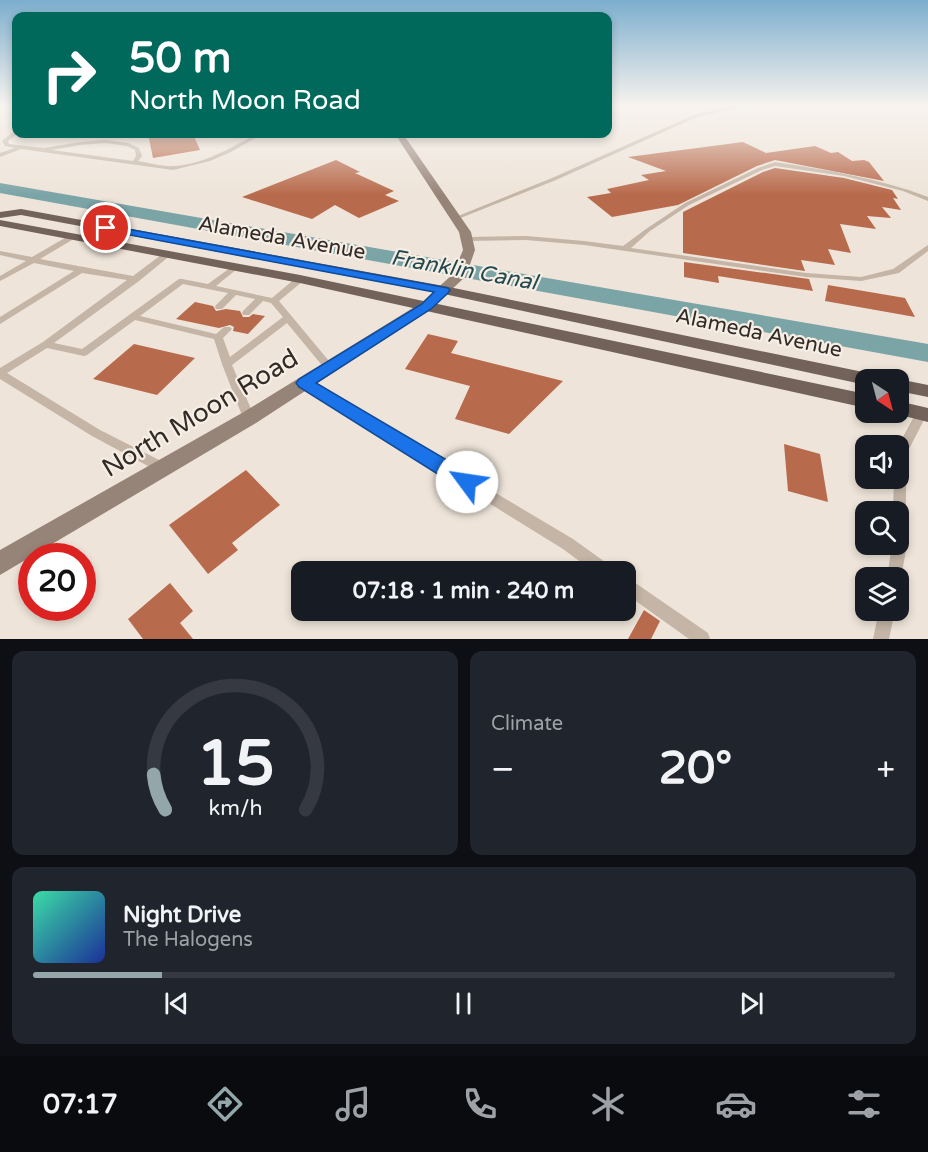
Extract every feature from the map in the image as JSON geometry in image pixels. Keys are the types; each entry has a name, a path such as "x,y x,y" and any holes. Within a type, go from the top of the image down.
{"main road":[{"name":"Alameda Avenue","path":"0,215 21,212 448,286 855,376"},
{"name":"Alameda Avenue","path":"0,223 300,279 855,399"},
{"path":"909,387 928,391"},
{"path":"909,411 924,415"}],"street":[{"path":"402,138 468,239"},
{"name":"North Moon Road","path":"0,563 249,418 426,306 448,286 468,258 468,239"}],"lane":[{"path":"12,135 5,141 7,145 19,148 173,168 218,158 253,138"},
{"path":"456,218 554,179 654,135"},
{"path":"37,150 108,142 133,146 137,149 139,156 134,163"},
{"path":"0,155 19,148"},
{"path":"626,248 687,204 760,169 775,165 844,174 905,190 928,199"},
{"path":"0,279 73,237"},
{"path":"468,239 526,238 626,248 806,275 861,279 897,271 928,247"},
{"path":"0,253 136,279"},
{"path":"163,468 96,433 0,373 46,344 168,254"},
{"path":"209,287 234,267"},
{"path":"0,321 81,270"},
{"path":"274,301 300,279"},
{"path":"46,344 84,353 182,281 274,301 329,367"},
{"path":"219,307 234,292"},
{"path":"246,313 261,298"},
{"path":"133,317 218,338"},
{"path":"227,364 288,318"},
{"path":"192,331 200,324"},
{"path":"218,338 227,330"},
{"path":"218,338 249,418"},
{"path":"304,383 568,544 592,561"},
{"path":"896,567 899,550 900,455 924,415"},
{"path":"636,592 702,639"},
{"path":"881,639 885,621"}],"building":[{"path":"149,138 195,138 200,150 153,158"},
{"path":"743,142 766,153 815,146 831,153 838,152 852,161 869,162 884,181 775,160 757,166 678,205 612,217 587,197 611,193 607,189 649,180 641,175 666,171 628,157"},
{"path":"336,160 360,172 355,173 394,191 385,195 399,201 359,218 335,205 312,219 242,197"},
{"path":"775,168 844,178 892,190 898,199 893,198 901,210 882,207 891,218 867,216 876,229 840,224 851,253 828,249 835,265 801,260 805,271 683,253 683,212"},
{"path":"684,262 809,279 813,291 718,276 719,283 684,277"},
{"path":"828,285 905,298 915,317 825,301"},
{"path":"195,302 213,306 216,311 226,309 240,311 243,317 253,314 265,316 248,334 233,331 234,327 230,325 219,328 176,319"},
{"path":"428,334 458,341 451,353 563,381 509,434 455,419 470,386 405,369"},
{"path":"134,344 195,358 157,395 93,379"},
{"path":"784,444 820,454 828,502 788,491"},
{"path":"246,470 280,505 232,543 238,550 208,574 169,525"},
{"path":"170,583 193,611 180,623 193,639 143,639 128,619"},
{"path":"644,610 660,621 651,639 628,639"}],"waterway":[{"name":"Franklin Canal","path":"0,188 928,353"}],"route":[{"path":"106,228 444,290 426,306 304,383 467,482"}]}
